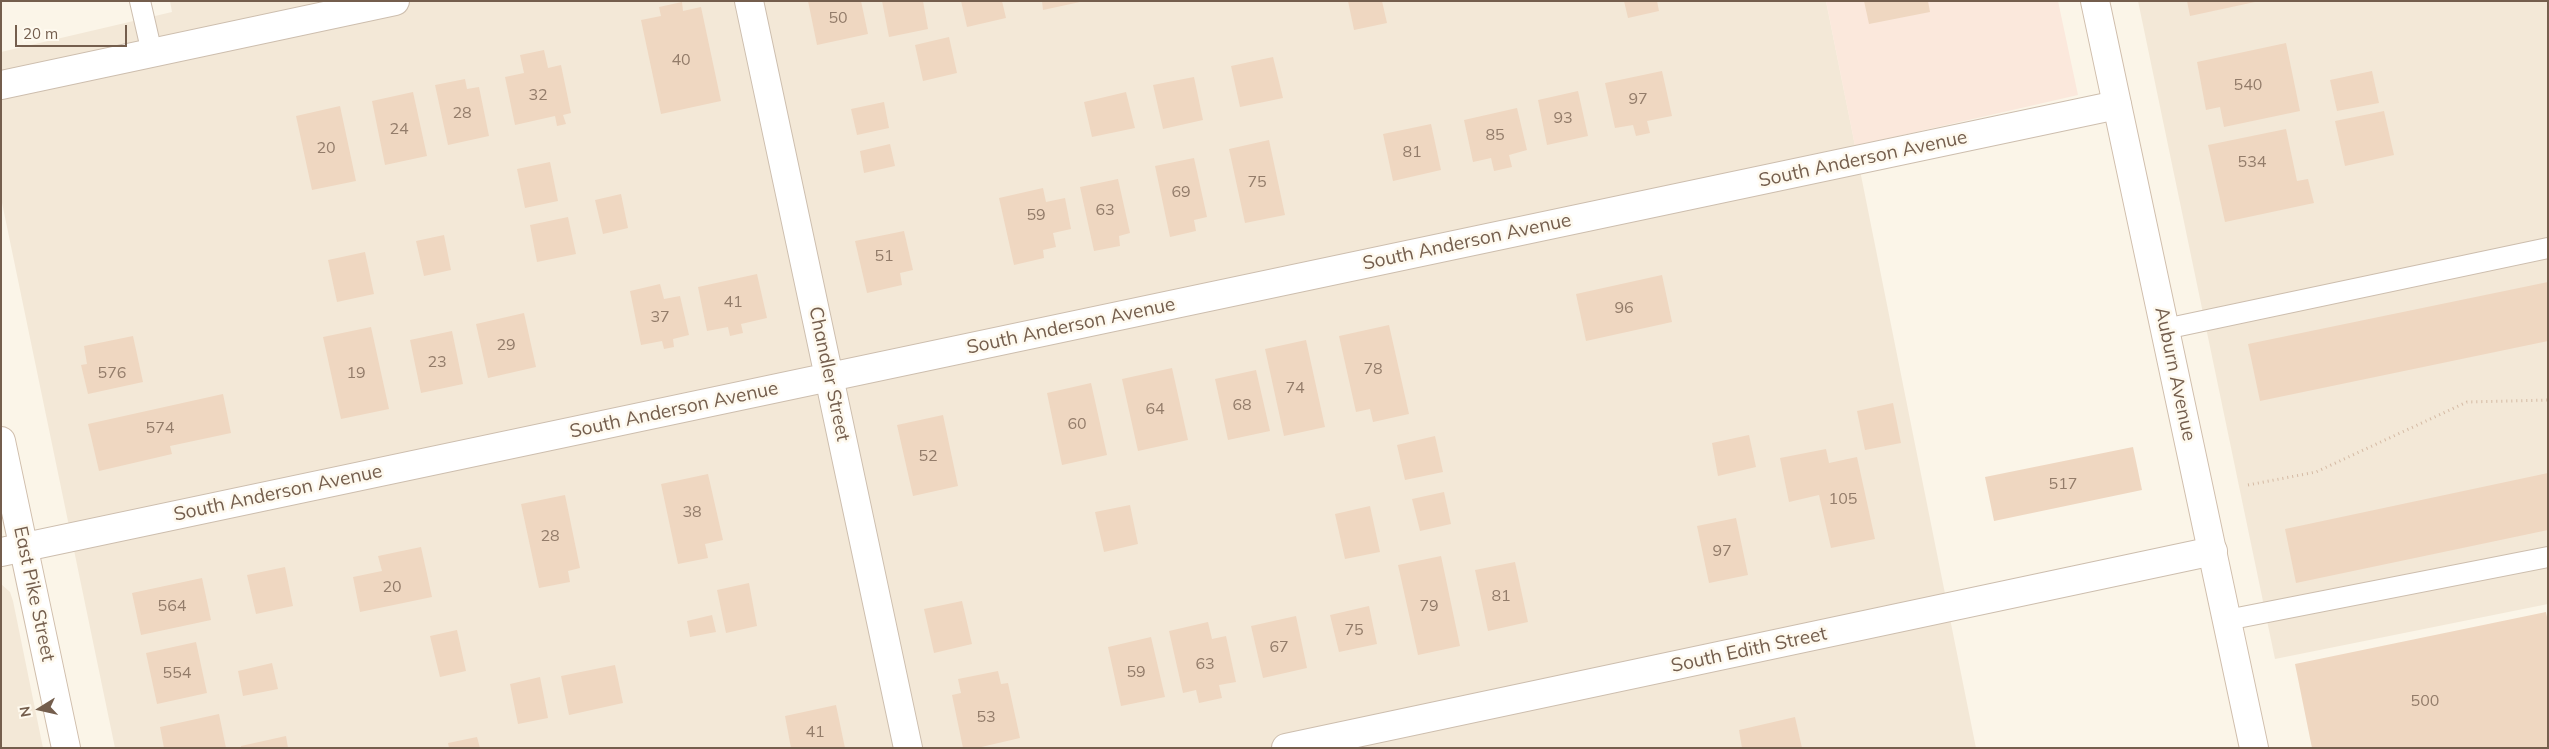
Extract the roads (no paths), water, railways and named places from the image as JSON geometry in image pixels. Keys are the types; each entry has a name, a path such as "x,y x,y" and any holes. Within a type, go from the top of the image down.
{"street":[{"path":"1,85 395,1"},
{"name":"Chandler Street","path":"749,1 908,748"},
{"name":"Auburn Avenue","path":"2095,1 2254,748"},
{"name":"South Anderson Avenue","path":"13,549 2117,105"},
{"name":"East Pike Street","path":"1,441 13,549 66,748"},
{"name":"South Edith Street","path":"1286,748 2213,552"}],"lane":[{"path":"140,1 152,53"},
{"path":"2165,329 2548,248"},
{"path":"2227,620 2548,557"}]}
